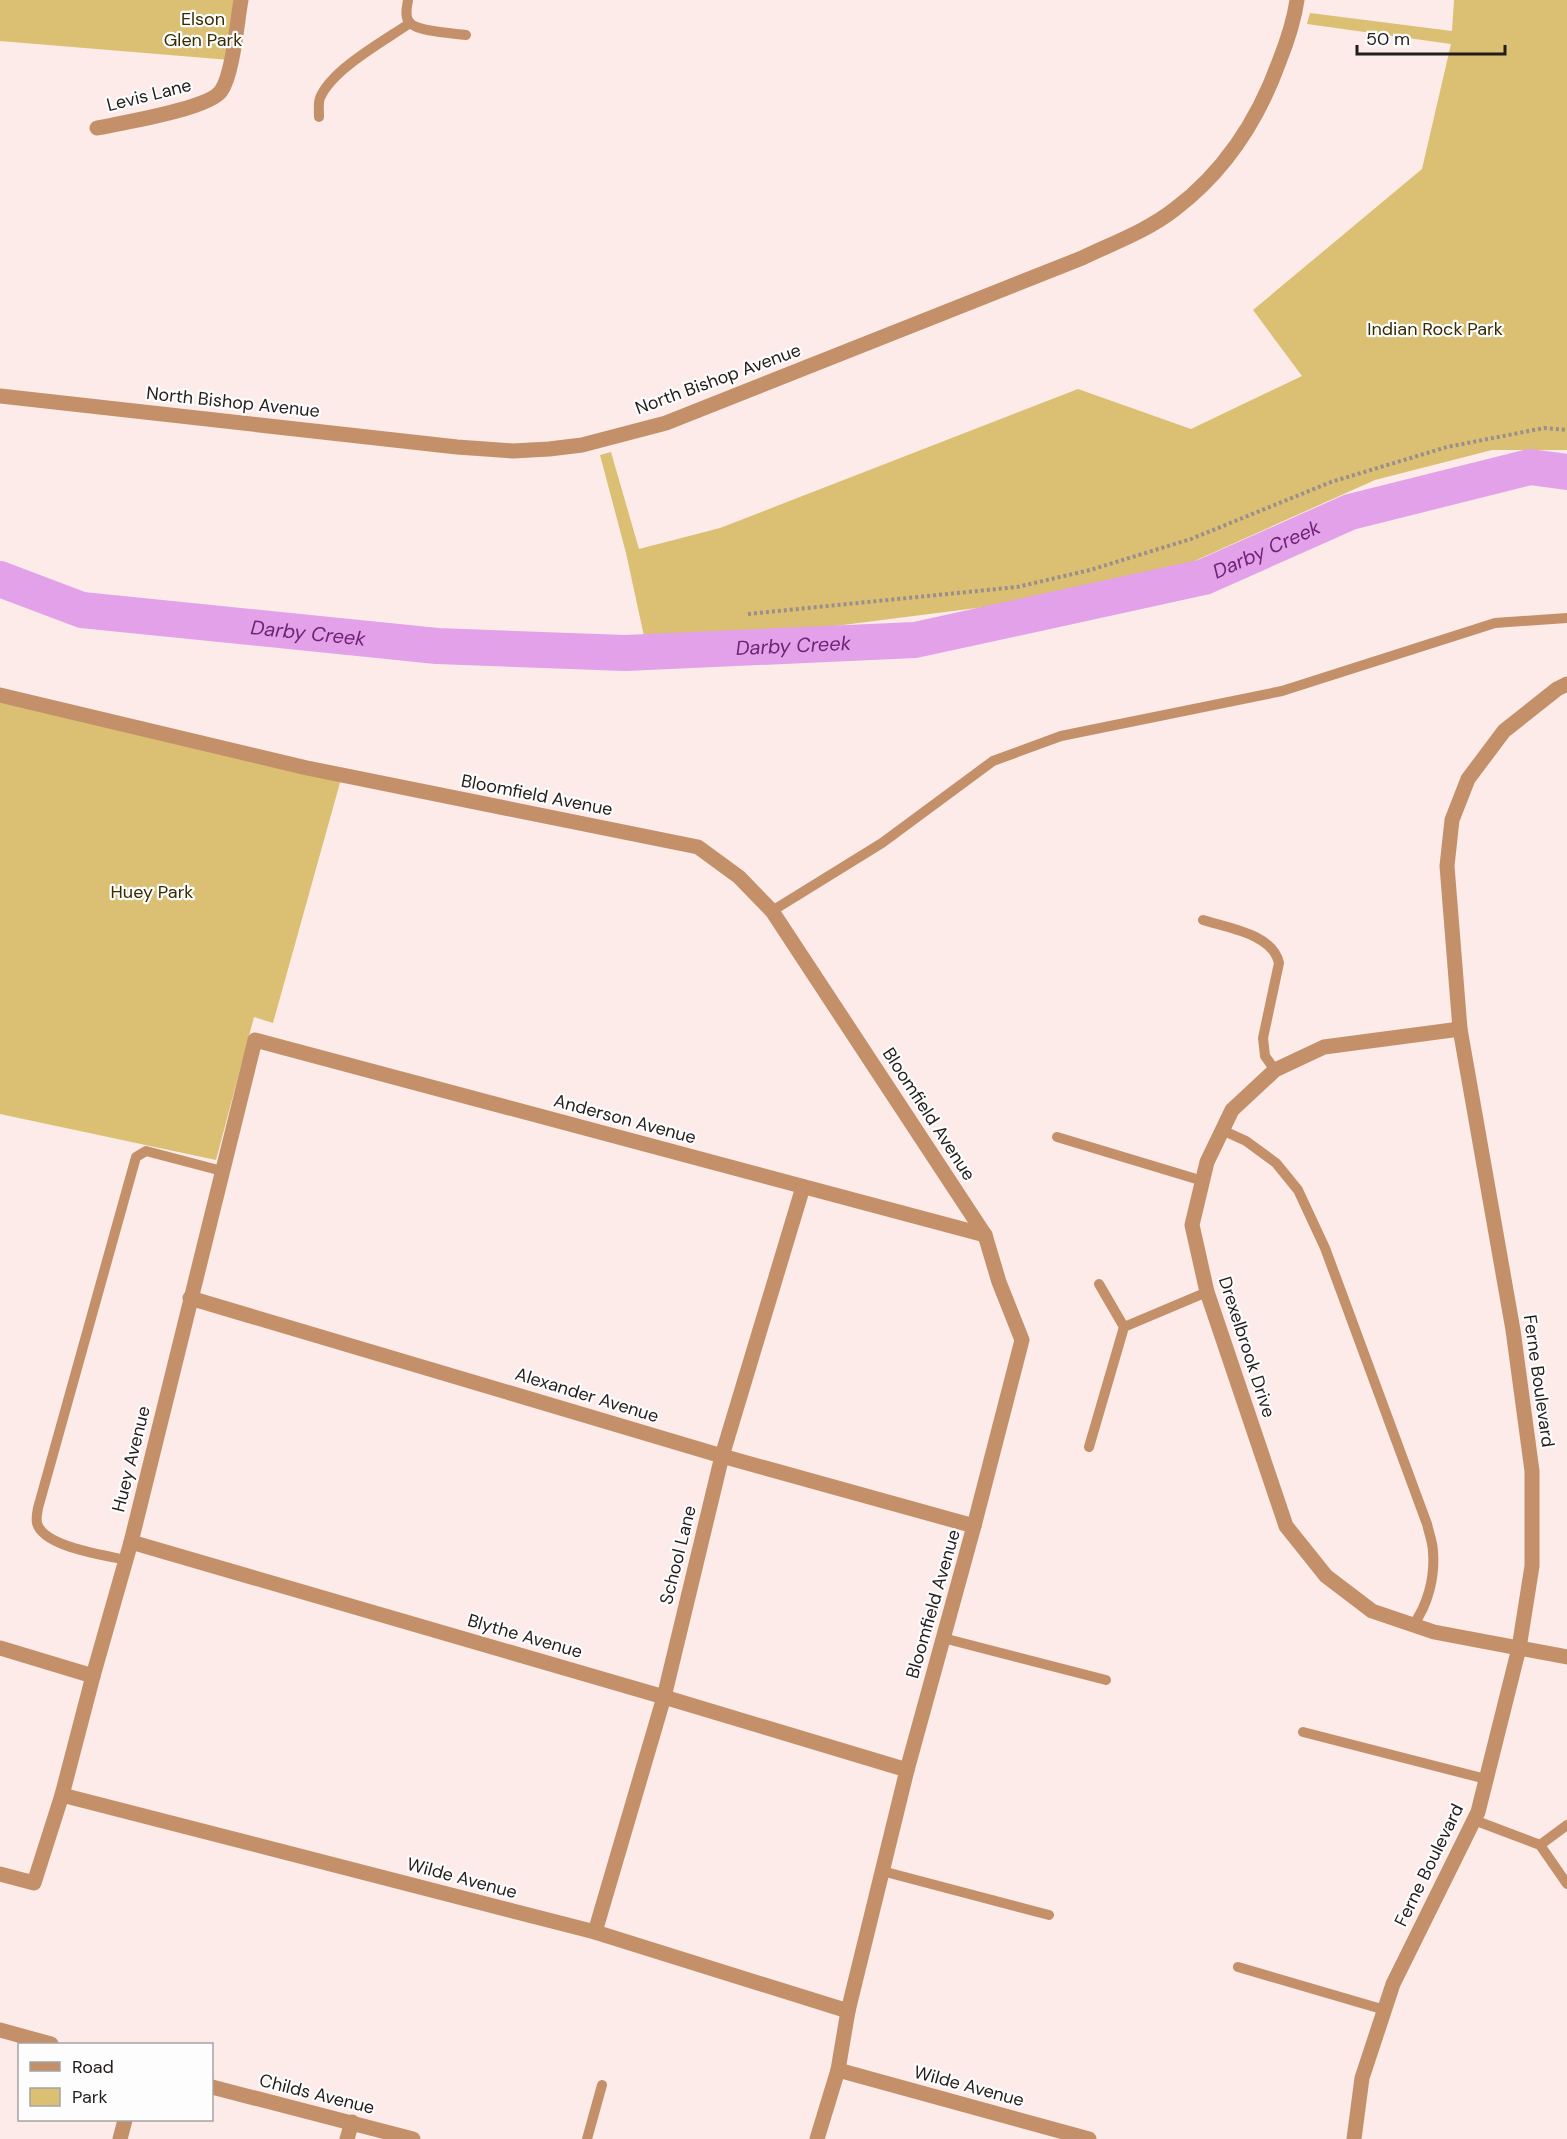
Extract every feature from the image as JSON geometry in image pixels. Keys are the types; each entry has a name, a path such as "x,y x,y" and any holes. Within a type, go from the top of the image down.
{"street":[{"name":"Levis Lane","path":"97,128 165,114 205,102 221,92 228,73 241,0"},
{"name":"North Bishop Avenue","path":"0,396 457,447 513,451 582,445 666,423 1082,258 1141,231 1175,209 1204,184 1231,155 1252,122 1270,88 1297,0"},
{"name":"Ferne Boulevard","path":"1354,2139 1362,2078 1393,1984 1474,1820 1519,1648 1532,1566 1532,1471 1513,1330 1460,1029 1447,866 1452,820 1468,778 1504,731 1557,689 1567,684"},
{"name":"Bloomfield Avenue","path":"0,695 307,768 698,847 739,876 772,911 985,1235 999,1282 1022,1340 975,1526 907,1770 848,2011 838,2070 817,2139"},
{"name":"Drexelbrook Drive","path":"1460,1029 1324,1047 1275,1071 1232,1110 1207,1162 1192,1225 1207,1292 1286,1526 1326,1576 1372,1611 1413,1625 1434,1632 1567,1657"},
{"name":"Anderson Avenue","path":"255,1040 985,1235"},
{"name":"Huey Avenue","path":"0,1874 34,1883 62,1795 131,1542 255,1040"},
{"name":"School Lane","path":"595,1932 664,1697 722,1456 803,1187"},
{"name":"Alexander Avenue","path":"190,1298 722,1456 975,1526"},
{"name":"Blythe Avenue","path":"131,1542 907,1770"},
{"path":"0,1648 93,1676"},
{"name":"Wilde Avenue","path":"62,1795 595,1932 848,2011"},
{"path":"0,2030 47,2043"},
{"name":"Wilde Avenue","path":"838,2070 1089,2139"},
{"name":"Childs Avenue","path":"213,2087 413,2139"},
{"path":"120,2139 125,2121"},
{"path":"347,2139 352,2122"}],"lane":[{"path":"408,0 406,16 410,23 421,28 466,34"},
{"path":"320,117 319,100 331,80 410,23"},
{"path":"772,911 882,843 993,761 1022,750 1061,736 1282,691 1495,623 1567,618"},
{"path":"1203,920 1257,938 1277,954 1279,963 1263,1038 1265,1056 1275,1071"},
{"path":"1222,1130 1246,1141 1276,1163 1298,1190 1325,1248 1427,1524 1433,1551 1431,1585 1423,1612 1413,1625"},
{"path":"1057,1137 1203,1181"},
{"path":"126,1560 56,1542 37,1524 38,1508 136,1157 146,1151 222,1171"},
{"path":"1089,1447 1124,1327 1099,1284"},
{"path":"1124,1327 1207,1292"},
{"path":"944,1638 1106,1680"},
{"path":"1303,1732 1486,1779"},
{"path":"1474,1820 1540,1845 1567,1884"},
{"path":"1540,1845 1567,1825"},
{"path":"882,1871 1049,1915"},
{"path":"1238,1967 1385,2010"},
{"path":"587,2139 602,2085"}],"path":[{"path":"748,614 1017,587 1090,570 1191,539 1331,482 1447,447 1544,428 1567,430"}],"green space":[{"name":"Elson Glen Park","path":"0,0 238,0 230,60 0,41"},
{"name":"Indian Rock Park","path":"1454,0 1567,0 1567,450 1492,450 1375,480 1134,588 647,650 626,553 600,455 611,452 639,549 720,528 1078,389 1191,429 1302,376 1253,310 1422,169 1451,44 1307,24 1310,13 1452,31"},
{"name":"Huey Park","path":"0,699 341,779 273,1023 254,1017 216,1160 0,1114"}],"waterway":[{"name":"Darby Creek","path":"0,579 82,610 437,646 625,653 915,640 1204,577 1350,512 1530,467 1567,472"}]}
